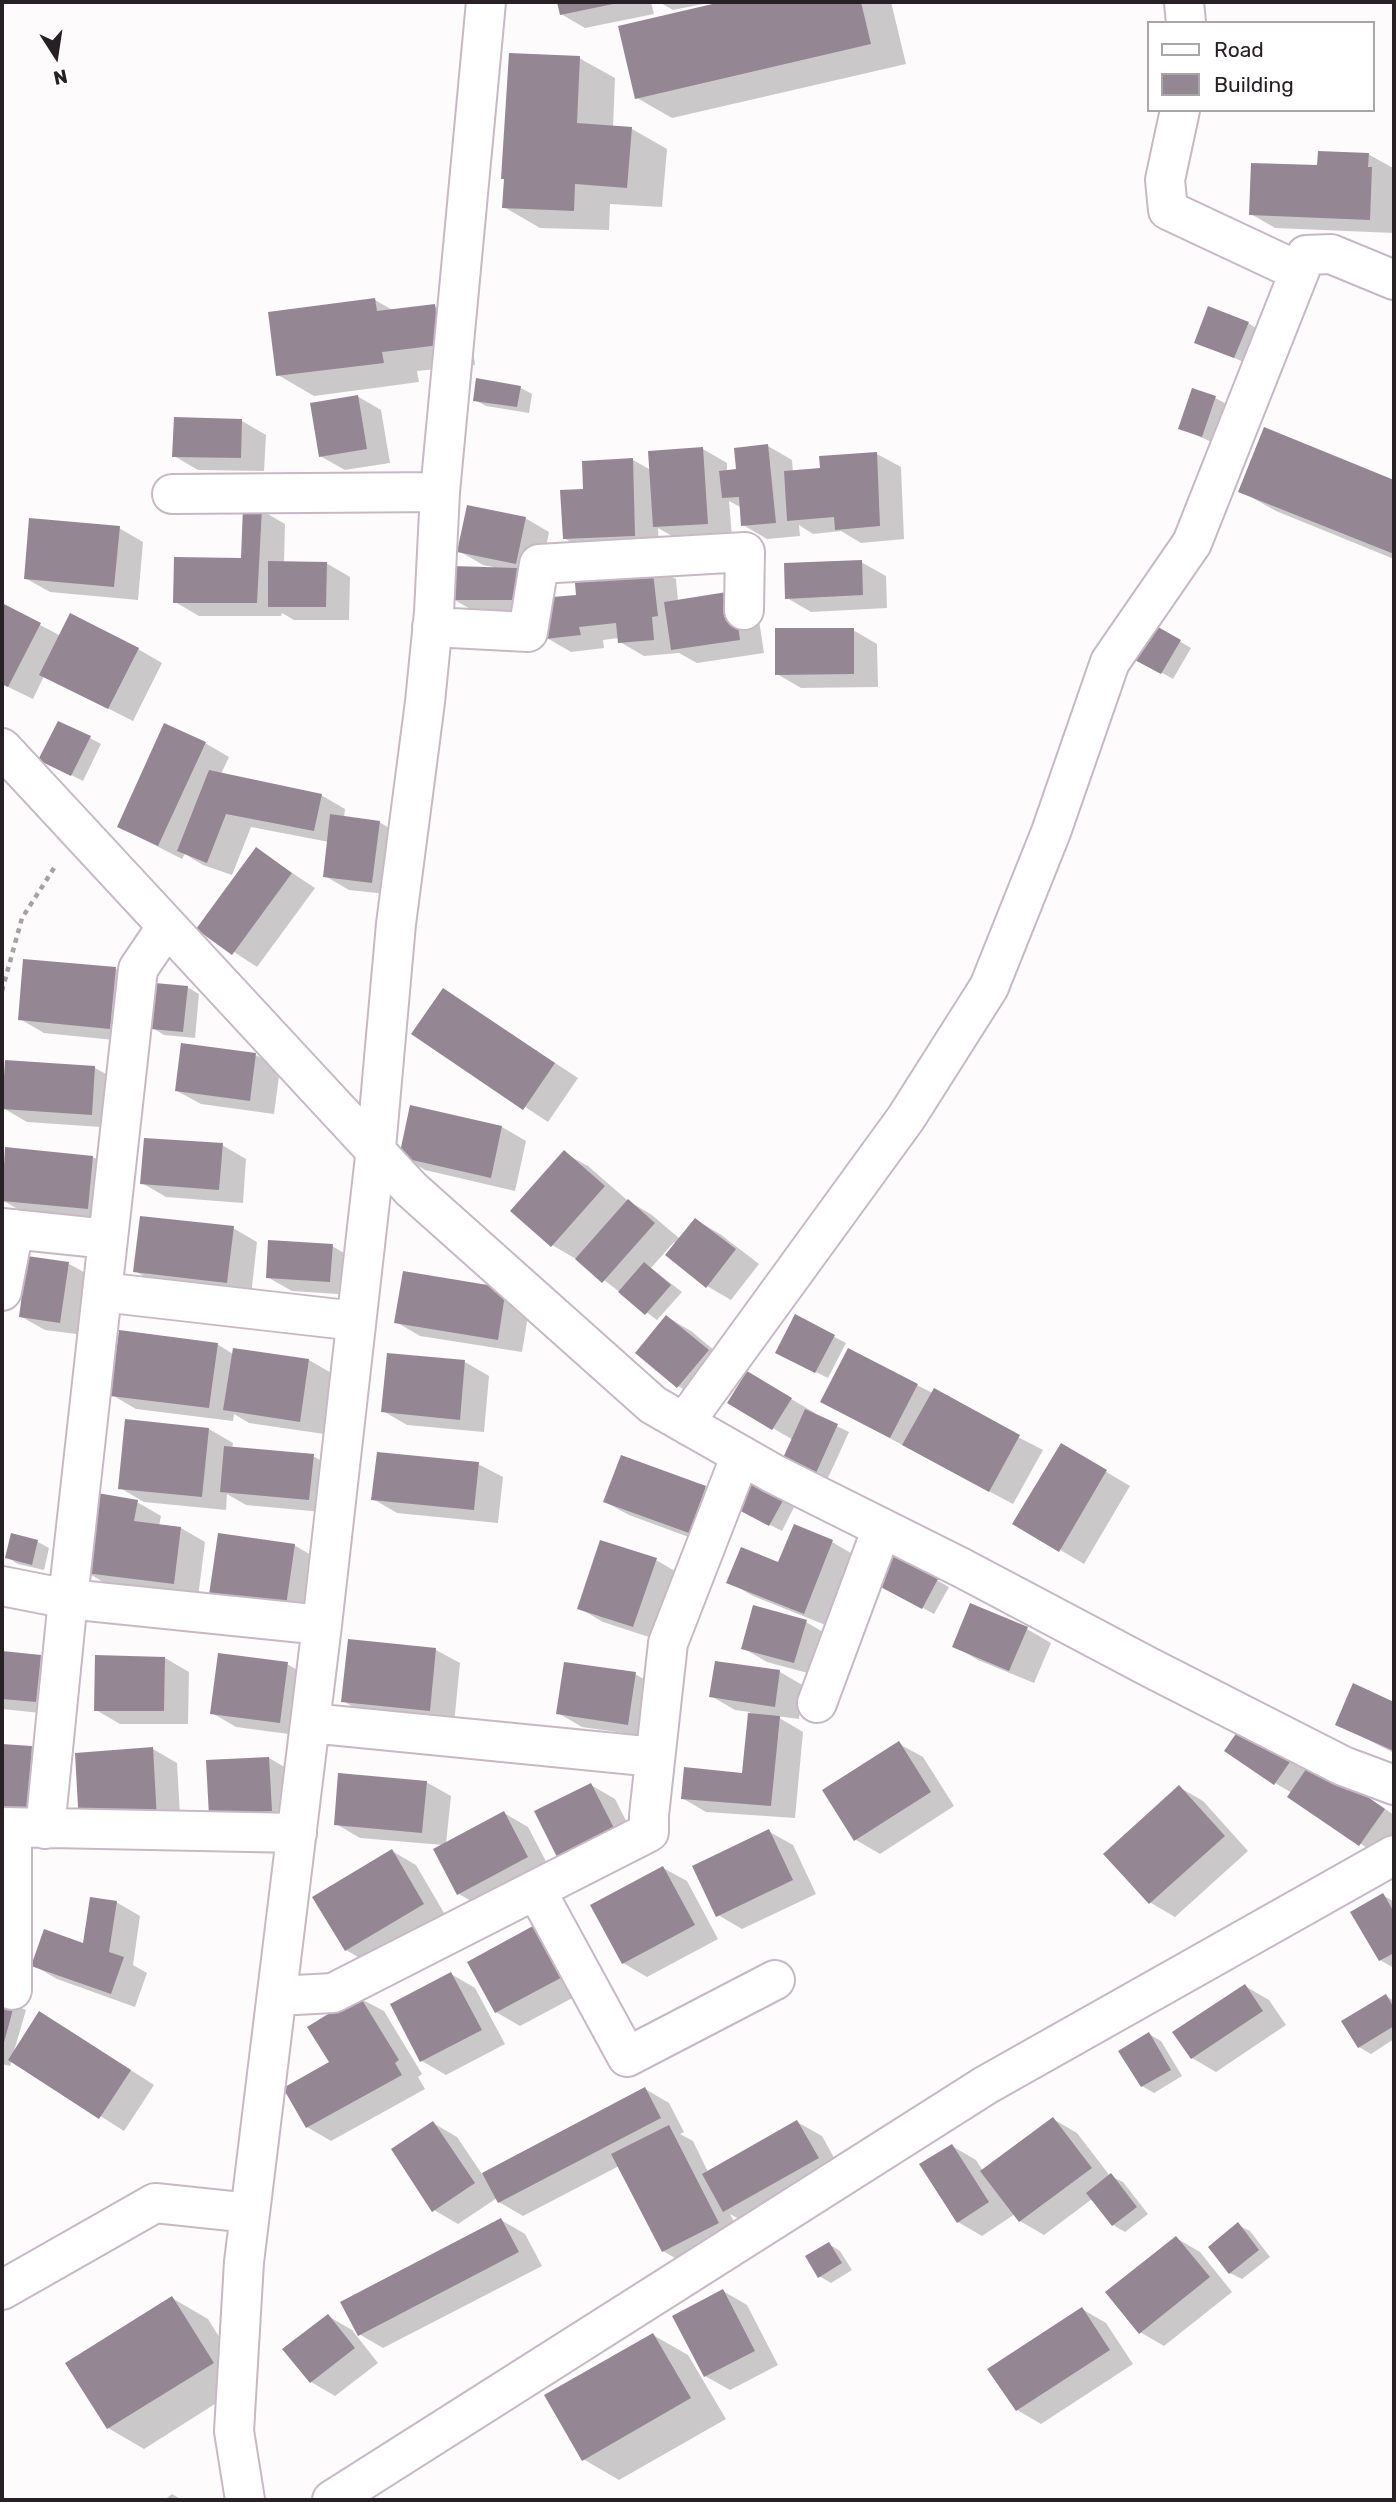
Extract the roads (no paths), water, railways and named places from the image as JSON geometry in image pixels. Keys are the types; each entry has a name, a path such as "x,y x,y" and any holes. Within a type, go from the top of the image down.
{"street":[{"path":"245,2500 234,2431 244,2262 322,1625 376,1148 396,924 423,715 432,627 440,492 486,2"},
{"path":"1184,2 1186,21"},
{"path":"1180,112 1165,180 1168,210 1298,271"},
{"path":"689,1426 695,1408 906,1118 989,987 1051,832 1110,662 1192,543 1306,255 1331,254 1394,279"},
{"path":"172,494 440,492"},
{"path":"432,627 528,632 539,564 745,552 744,610"},
{"path":"2,748 376,1148 411,1189 653,1405 741,1455 1331,1760 1394,1785"},
{"path":"12,1990 19,1828 68,1599 138,969 167,926"},
{"path":"2,1291 8,1229 108,1239"},
{"path":"102,1292 356,1321"},
{"path":"277,1996 332,1993 649,1832 668,1643 741,1455"},
{"path":"817,1703 882,1528"},
{"path":"2,1586 68,1599 322,1625"},
{"path":"310,1723 655,1757"},
{"path":"19,1828 297,1833"},
{"path":"332,2500 986,2085 1394,1854"},
{"path":"536,1890 626,2057 775,1980"},
{"path":"2,2290 155,2203 250,2214"}]}
